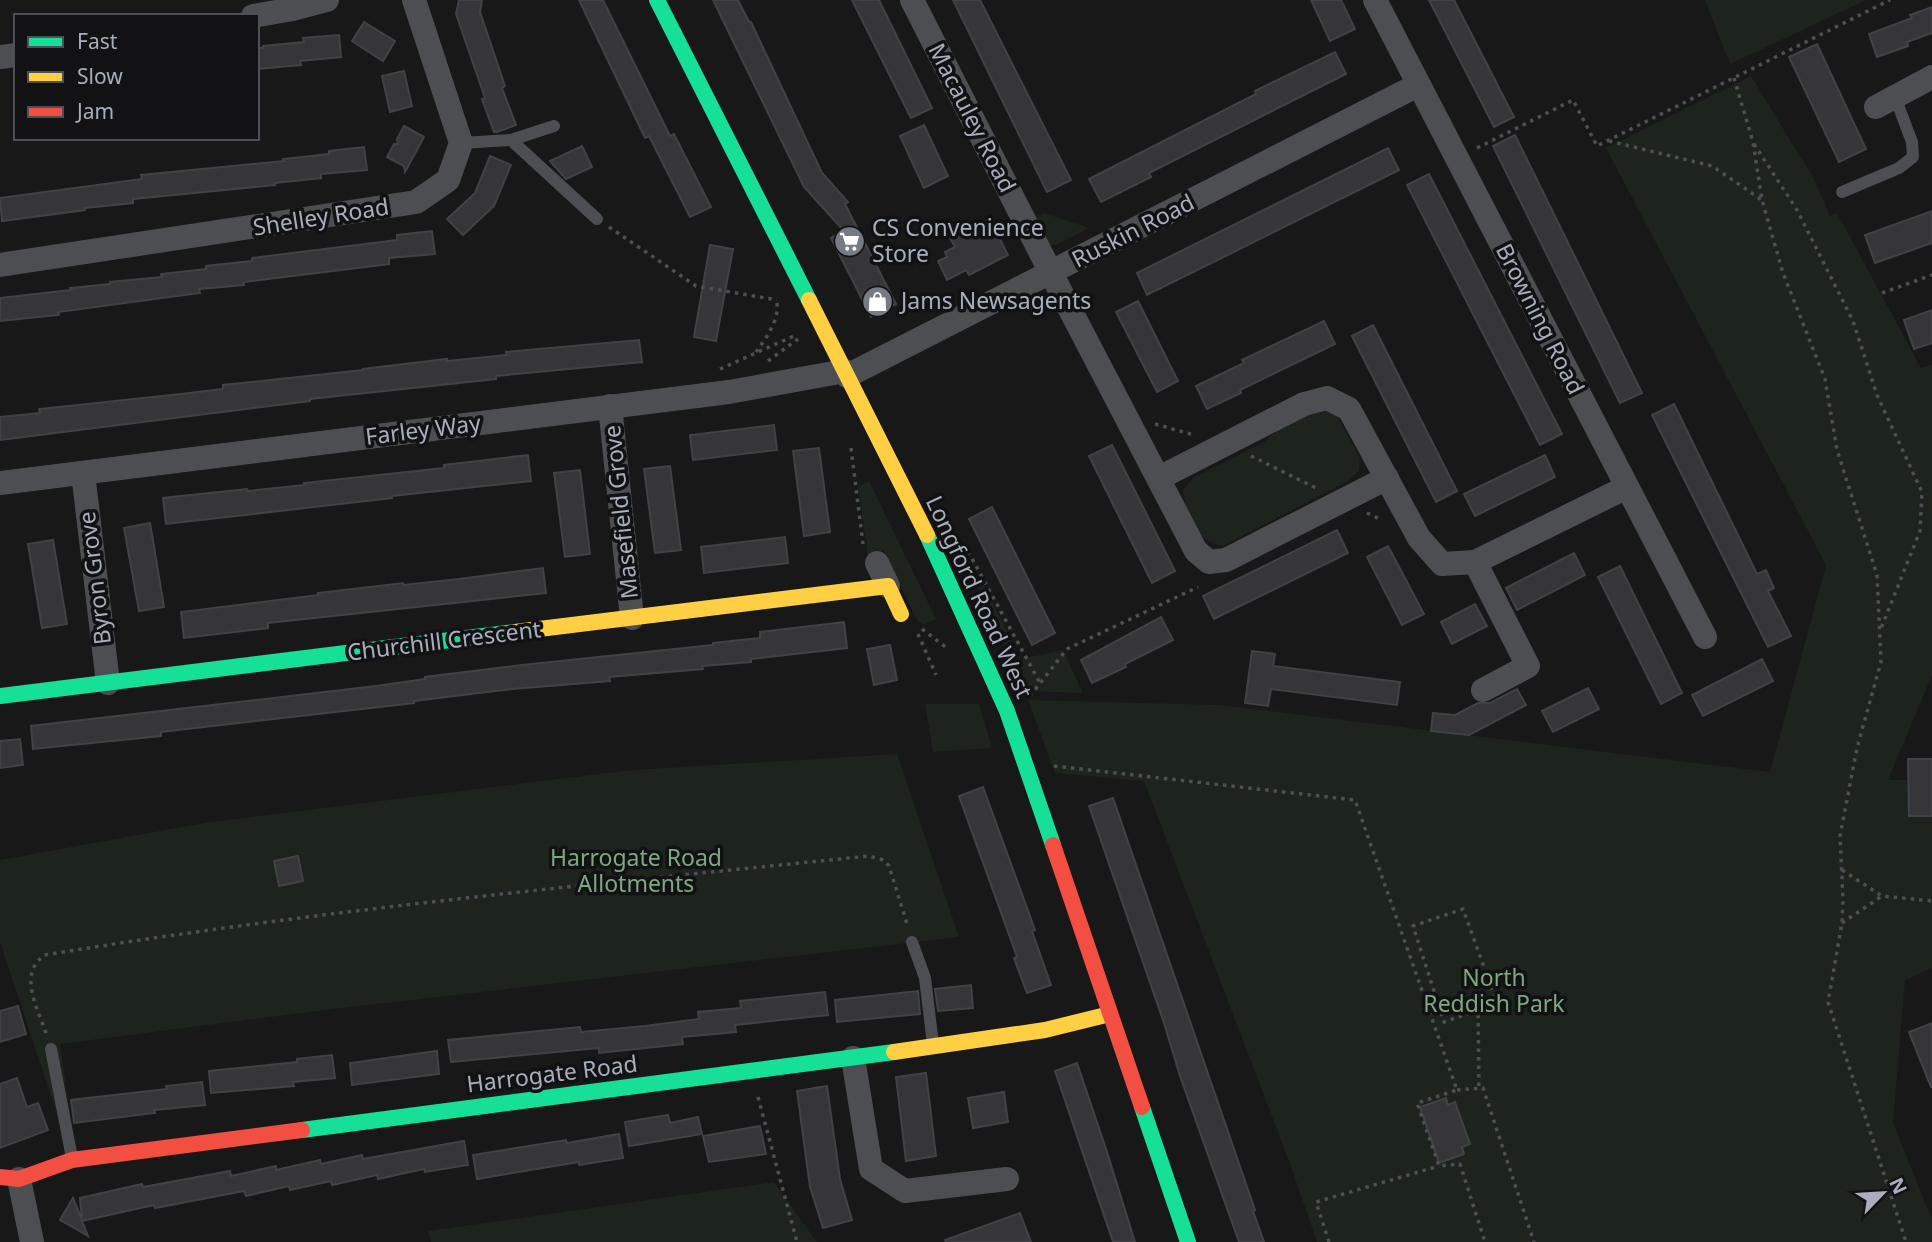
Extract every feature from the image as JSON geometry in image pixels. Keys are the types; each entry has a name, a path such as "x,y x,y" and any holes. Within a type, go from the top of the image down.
{"street":[{"path":"414,0 461,144"},
{"name":"Longford Road West","path":"657,0 846,373 1007,711 1188,1242"},
{"name":"Macauley Road","path":"912,0 1196,551 1209,562 1226,561 1387,478"},
{"name":"Browning Road","path":"1375,0 1705,637"},
{"path":"259,15 319,1"},
{"path":"1886,102 1932,77"},
{"name":"Ruskin Road","path":"846,373 1051,273 1419,85"},
{"name":"Shelley Road","path":"0,265 416,202 448,180 461,144"},
{"name":"Farley Way","path":"0,483 729,392 846,373"},
{"path":"1158,478 1304,404 1327,398 1349,409 1419,538 1442,564 1475,562 1627,487"},
{"name":"Masefield Grove","path":"610,406 632,618"},
{"name":"Byron Grove","path":"83,473 108,683"},
{"path":"1475,562 1528,666 1483,690"},
{"path":"877,563 907,618"},
{"name":"Churchill Crescent","path":"0,696 888,586"},
{"name":"Harrogate Road","path":"9,1178 72,1160 934,1047 1034,1031 1110,1014"},
{"path":"853,1058 871,1170 905,1191 1007,1179"},
{"path":"9,1178 32,1242"}],"lane":[{"path":"1842,192 1913,158 1912,142 1886,102"},
{"path":"461,144 511,140 554,126"},
{"path":"511,140 597,219"},
{"path":"912,942 925,978 934,1047"},
{"path":"51,1049 72,1160"}],"path":[{"path":"1457,158 1573,100 1597,146 1890,0"},
{"path":"1734,78 1753,142 1762,200 1783,273 1825,379 1837,450 1877,575 1881,662 1857,748 1840,836 1842,923 1828,1002 1906,1242"},
{"path":"1608,141 1712,166 1762,200"},
{"path":"1753,142 1797,210 1853,321 1877,395 1922,492 1920,531 1880,634"},
{"path":"597,219 696,286 777,300"},
{"path":"1882,293 1932,275"},
{"path":"755,354 769,335 778,309 777,291"},
{"path":"719,369 801,332 797,342 763,364"},
{"path":"1126,416 1226,444 1386,522"},
{"path":"850,439 866,563 877,563"},
{"path":"960,536 1040,683"},
{"path":"1025,702 1067,649 1198,587"},
{"path":"907,618 951,651"},
{"path":"907,618 936,675"},
{"path":"1016,656 1023,652"},
{"path":"1029,771 1047,765 1355,800 1457,1090"},
{"path":"51,1049 30,984 33,965 45,955 453,899 876,857 883,860 892,874 912,942"},
{"path":"1842,870 1882,896 1932,901"},
{"path":"1842,923 1882,896"},
{"path":"1463,909 1497,1003 1478,1010 1444,1022 1413,926 1463,909"},
{"path":"1478,1010 1479,1088"},
{"path":"752,1071 797,1242"},
{"path":"1439,1166 1417,1103 1457,1090 1483,1088 1534,1242"},
{"path":"1329,1242 1316,1202 1439,1166 1460,1164 1485,1242"}],"green space":[{"path":"1705,0 1866,0 1730,64"},
{"name":"North Reddish Park","path":"1751,76 1814,179 1830,216 1837,213 1921,368 1932,365 1932,675 1888,780 1928,780 1932,813 1932,968 1905,980 1893,1123 1932,1220 1932,1242 1317,1242 1289,1161 1144,781 1055,773 1028,700 1220,705 1770,772 1826,565 1606,148"},
{"path":"1044,213 1089,228 1050,245 1035,218"},
{"path":"1326,409 1337,416 1360,458 1359,471 1348,481 1223,546 1199,533 1190,518 1183,491 1193,478 1264,442 1289,421"},
{"path":"869,481 936,619 924,624 917,620 883,550 868,557 858,486"},
{"path":"980,578 1021,659 1063,650 1083,693 1024,691 974,581"},
{"path":"925,704 979,704 992,748 933,752"},
{"name":"Harrogate Road Allotments","path":"897,754 959,937 333,1009 60,1044 73,1136 65,1138 0,942 0,860 204,823 632,770"},
{"path":"774,1182 817,1242 431,1242 428,1231"}],"building":[{"path":"459,0 482,0 480,12 505,86 502,88 516,125 494,132 456,14"},
{"path":"579,0 603,0 670,136 674,134 711,207 690,217 649,136 645,138"},
{"path":"713,0 738,0 822,173 848,202 845,204 896,304 871,317 831,238 844,231 804,187"},
{"path":"852,0 879,0 932,108 911,118"},
{"path":"953,0 980,0 1071,180 1047,192"},
{"path":"1311,0 1341,0 1355,29 1330,41"},
{"path":"1429,0 1454,0 1514,117 1494,127"},
{"path":"1932,7 1932,33 1907,42 1908,46 1877,57 1869,34 1912,18 1910,15"},
{"path":"364,22 395,41 383,61 352,41"},
{"path":"339,35 341,57 300,61 301,65 259,69 259,48 304,42 303,38"},
{"path":"1817,44 1866,149 1839,162 1789,57"},
{"path":"1335,52 1346,74 1149,173 1151,177 1101,202 1089,179"},
{"path":"404,71 412,106 390,112 382,76"},
{"path":"924,125 948,176 924,188 900,136"},
{"path":"404,126 424,137 405,172 404,166 387,157 394,144 398,144 397,139"},
{"path":"1515,135 1642,393 1620,403 1493,146"},
{"path":"582,146 592,167 566,179 550,161"},
{"path":"364,147 367,170 321,174 321,178 275,185 133,199 133,203 2,221 0,198 142,179 141,175 284,161 283,159"},
{"path":"1388,148 1399,170 1147,295 1137,273"},
{"path":"490,156 511,165 494,206 463,235 447,219 475,193"},
{"path":"1429,174 1562,434 1540,445 1407,185"},
{"path":"1932,211 1932,243 1875,263 1865,235"},
{"path":"990,219 1008,255 969,275 966,270 947,280 938,261 947,257 945,252 955,247 950,238"},
{"path":"432,231 435,254 389,258 389,264 244,282 244,285 199,289 200,293 58,312 59,315 0,321 0,298 162,277 161,274 252,261 252,258 397,240 397,235"},
{"path":"710,245 733,249 716,341 694,337"},
{"path":"1138,301 1178,381 1157,392 1116,312"},
{"path":"1932,310 1932,343 1914,349 1904,320"},
{"path":"1324,321 1335,344 1207,409 1196,386 1244,363 1242,360"},
{"path":"1373,325 1457,491 1436,502 1352,336"},
{"path":"639,340 642,362 496,376 496,379 310,399 0,440 0,417 40,413 39,409 223,389 223,385 447,359 507,355 506,352"},
{"path":"1674,404 1757,574 1766,570 1774,588 1768,591 1791,636 1768,647 1652,415"},
{"path":"774,425 777,450 693,460 690,435"},
{"path":"1112,445 1175,571 1152,583 1089,456"},
{"path":"819,448 830,532 804,536 793,451"},
{"path":"528,455 531,481 166,524 163,498 305,485 304,483 444,468 444,465"},
{"path":"1545,455 1555,477 1475,516 1464,494"},
{"path":"670,466 681,550 655,553 644,469"},
{"path":"580,470 590,554 565,557 554,473"},
{"path":"992,507 1055,633 1032,645 969,519"},
{"path":"150,523 164,607 139,611 124,528"},
{"path":"1337,530 1348,553 1214,619 1203,596"},
{"path":"785,537 788,563 704,573 701,547"},
{"path":"53,540 67,624 42,628 28,544"},
{"path":"1388,546 1424,614 1402,625 1367,557"},
{"path":"1574,553 1585,575 1517,610 1506,588"},
{"path":"1620,566 1682,693 1661,704 1598,577"},
{"path":"543,568 546,593 268,623 268,628 184,638 181,612 319,595 318,593"},
{"path":"1475,604 1487,626 1452,644 1441,622"},
{"path":"1161,617 1173,640 1092,683 1081,660"},
{"path":"844,622 847,648 702,666 703,669 609,677 610,681 512,689 161,732 161,736 33,749 31,726 376,686 522,665 713,645 760,638 760,632"},
{"path":"890,645 897,680 874,685 867,649"},
{"path":"1252,651 1275,654 1273,666 1400,682 1397,705 1271,689 1268,706 1245,703"},
{"path":"1762,659 1773,681 1703,716 1692,695"},
{"path":"1588,688 1599,709 1553,732 1542,711"},
{"path":"1517,689 1526,705 1469,735 1431,731 1433,713 1455,715 1478,703 1490,703"},
{"path":"20,739 23,765 0,768 0,741"},
{"path":"1908,759 1932,759 1932,816 1909,816"},
{"path":"983,787 1035,930 1032,931 1051,985 1027,993 1014,958 1017,957 959,796"},
{"path":"1113,798 1264,1242 1239,1242 1180,1076 1089,806"},
{"path":"298,856 303,881 279,886 274,861"},
{"path":"971,985 973,1008 938,1011 935,989"},
{"path":"918,991 920,1014 837,1022 835,1000"},
{"path":"825,992 828,1015 735,1025 736,1032 682,1037 683,1044 599,1053 599,1048 451,1062 448,1040 580,1027 581,1032 645,1026 699,1019 698,1012 741,1008 740,1001"},
{"path":"18,1006 26,1034 0,1042 0,1011"},
{"path":"1932,1023 1932,1087 1931,1087 1909,1032"},
{"path":"437,1051 439,1074 352,1085 350,1063"},
{"path":"332,1055 335,1078 293,1082 294,1086 211,1093 209,1071 297,1062 297,1059"},
{"path":"1077,1063 1135,1242 1113,1242 1055,1071"},
{"path":"926,1073 936,1156 906,1161 896,1077"},
{"path":"17,1078 27,1107 38,1103 48,1130 0,1148 0,1084"},
{"path":"202,1082 205,1105 74,1123 71,1100 167,1089 166,1086"},
{"path":"827,1086 840,1179 852,1220 823,1228 810,1187 797,1091"},
{"path":"1004,1092 1008,1122 973,1128 968,1098"},
{"path":"1446,1098 1448,1105 1455,1102 1470,1144 1462,1147 1464,1154 1439,1163 1420,1107"},
{"path":"668,1115 670,1123 698,1117 702,1134 629,1146 625,1122"},
{"path":"760,1126 766,1154 709,1162 703,1136"},
{"path":"619,1134 623,1158 579,1165 579,1162 477,1179 473,1155"},
{"path":"464,1141 468,1165 425,1172 424,1169 378,1179 377,1175 332,1185 331,1181 290,1190 289,1186 246,1196 244,1191 155,1208 154,1205 82,1221 88,1236 60,1220 73,1198 82,1220 80,1198 142,1184 143,1187 230,1171 231,1176 276,1166 276,1170 320,1160 321,1164 362,1155 363,1159"},
{"path":"1020,1213 1031,1242 945,1240"}],"traffic: fast":[{"path":"657,0 809,300"},
{"path":"927,535 1007,711 1053,845"},
{"path":"0,696 515,632"},
{"path":"302,1130 894,1052"},
{"path":"1142,1107 1188,1242"}],"traffic: slow":[{"path":"809,300 927,535"},
{"path":"515,632 888,586 901,614"},
{"path":"894,1052 1045,1030 1110,1014"}],"traffic: jam":[{"path":"1053,845 1142,1107"},
{"path":"0,1177 19,1179 72,1160 302,1130"}],"place":[{"name":"CS Convenience Store","path":"849,241"},
{"name":"Jams Newsagents","path":"878,301"}]}
